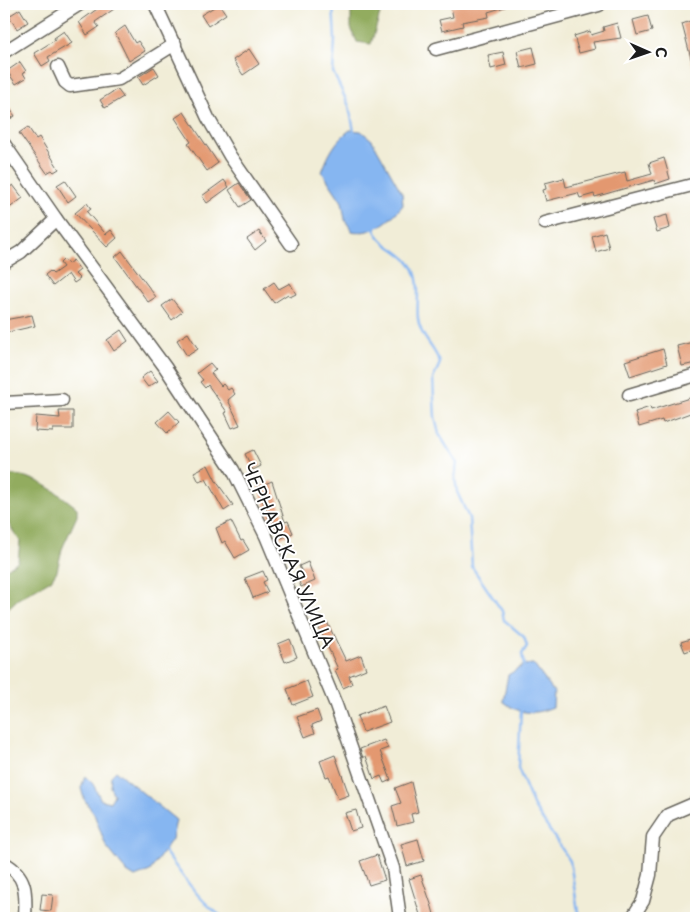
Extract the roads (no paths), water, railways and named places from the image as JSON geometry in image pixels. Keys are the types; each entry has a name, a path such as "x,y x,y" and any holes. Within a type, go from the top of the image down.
{"street":[{"path":"4,52 80,4"},
{"path":"154,4 208,118 230,156 291,244"},
{"path":"436,49 600,4"},
{"path":"58,67 65,82 70,86 119,79 174,44"},
{"name":"ЧЕРНАВСКАЯ УЛИЦА","path":"4,144 56,219 165,367 233,470 262,528 339,714 393,868 400,918"},
{"path":"545,223 696,184"},
{"path":"4,262 21,252 56,219"},
{"path":"629,394 696,375"},
{"path":"4,403 62,400"},
{"path":"632,918 643,901 650,875 653,837 668,814 696,803"},
{"path":"4,863 13,868 26,889 25,918"}],"water":[{"path":"350,130 361,131 372,140 402,193 403,205 398,211 381,226 367,231 352,231 345,220 342,202 322,172 333,149"},
{"path":"533,664 554,692 553,707 533,712 521,711 503,701 508,675 524,665"},
{"path":"116,771 176,820 172,839 150,871 135,877 127,872 106,846 94,814 84,799 81,788 85,776 93,784 101,800 110,802 114,795 110,787 111,776"}],"waterway":[{"path":"333,4 335,40 333,72 349,106 354,131"},
{"path":"373,225 380,238 403,256 415,272 418,285 419,325 440,363 433,379 435,417 439,434 457,463 455,477 457,492 469,518 472,567 502,611 504,620 524,637 527,646 522,654 524,667"},
{"path":"521,710 518,768 534,807 570,861 579,918"},
{"path":"164,851 199,896 224,918"}]}
